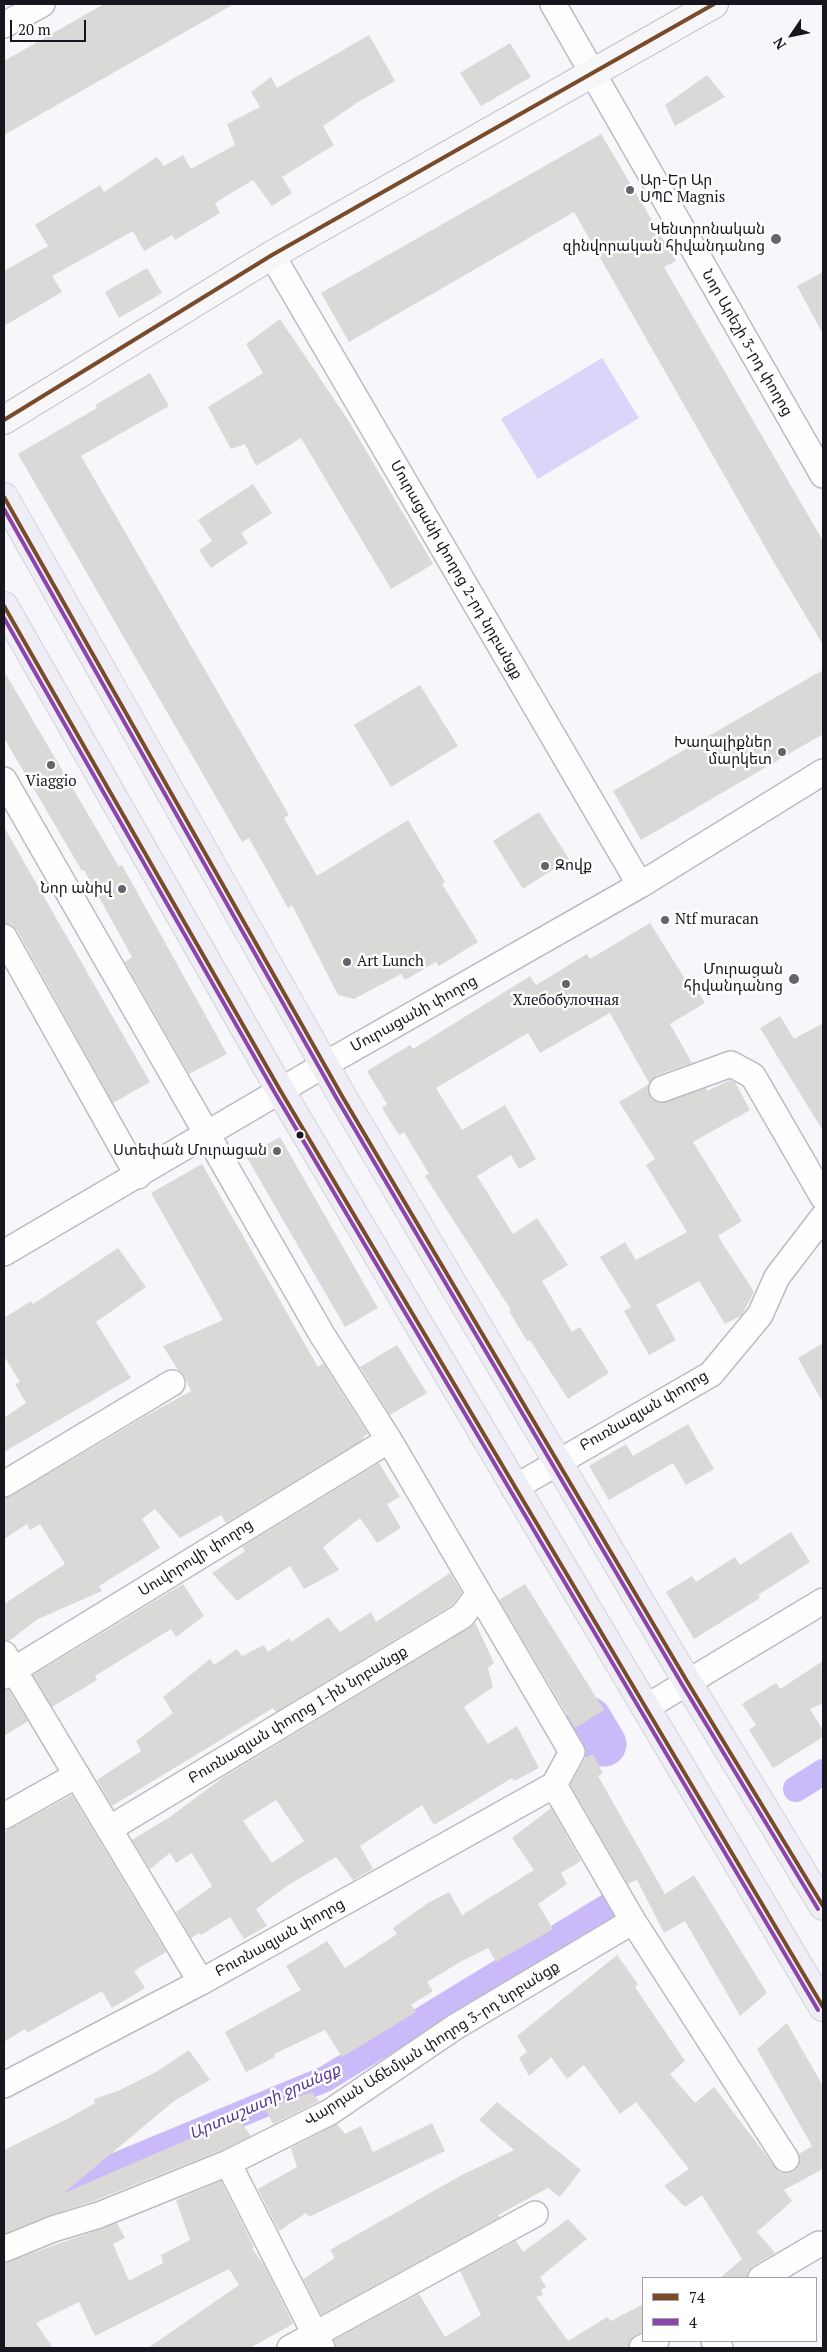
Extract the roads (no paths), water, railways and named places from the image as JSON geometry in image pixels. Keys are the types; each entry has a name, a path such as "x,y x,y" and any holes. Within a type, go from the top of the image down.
{"main road":[{"path":"4,420 272,255 714,4"},
{"path":"4,497 324,1064 557,1462 823,1906"},
{"path":"4,606 280,1090 823,2007"}],"street":[{"path":"4,25 42,4"},
{"name":"Նոր Արեշի 3-րդ փողոց","path":"553,4 823,474"},
{"name":"Մուրացանի փողոց 2-րդ նրբանցք","path":"272,255 640,885"},
{"name":"Մուրացանի փողոց","path":"4,1253 138,1176 324,1064 640,885 823,772"},
{"path":"4,780 321,1333 389,1440 572,1752 554,1785 633,1920 786,2159"},
{"path":"4,937 138,1176"},
{"path":"662,1088 731,1064 753,1076 823,1197"},
{"name":"Բուռնազյան փողոց","path":"514,1488 711,1374 760,1315 777,1277 823,1217"},
{"path":"4,1484 172,1382"},
{"name":"Սուվորովի փողոց","path":"7,1667 389,1440"},
{"name":"Բուռնազյան փողոց 1-ին նրբանցք","path":"109,1829 462,1616 479,1594"},
{"path":"645,1708 823,1601"},
{"path":"7,1667 76,1775 201,1982"},
{"path":"4,1816 76,1775"},
{"name":"Բուռնազյան փողոց","path":"4,2085 201,1982 554,1785"},
{"name":"Վարդան Աճեմյան փողոց 3-րդ նրբանցք","path":"4,2249 52,2228 99,2215 228,2163 330,2112 455,2027 633,1920"},
{"path":"228,2163 318,2341"},
{"path":"290,2348 318,2341 536,2214"},
{"path":"763,2277 818,2244"},
{"path":"642,2348 654,2342"}],"waterway":[{"path":"589,1719 604,1744"},
{"name":"Արտաշատի ջրանցք","path":"796,1789 823,1772"},
{"name":"Արտաշատի ջրանցք","path":"4,2212 325,2079 615,1902"}],"place":[{"name":"Ար-Եր Ար ՍՊԸ Magnis","path":"630,190"},
{"name":"Կենտրոնական զինվորական հիվանդանոց","path":"776,239"},
{"name":"Խաղալիքներ մարկետ","path":"782,752"},
{"name":"Viaggio","path":"51,765"},
{"name":"Զովք","path":"545,866"},
{"name":"Նոր անիվ","path":"122,889"},
{"name":"Ntf muracan","path":"665,920"},
{"name":"Art Lunch","path":"347,962"},
{"name":"Մուրացան հիվանդանոց","path":"794,979"},
{"name":"Хлебобулочная","path":"566,984"},
{"name":"Ստեփան Մուրացան","path":"277,1151"}]}
